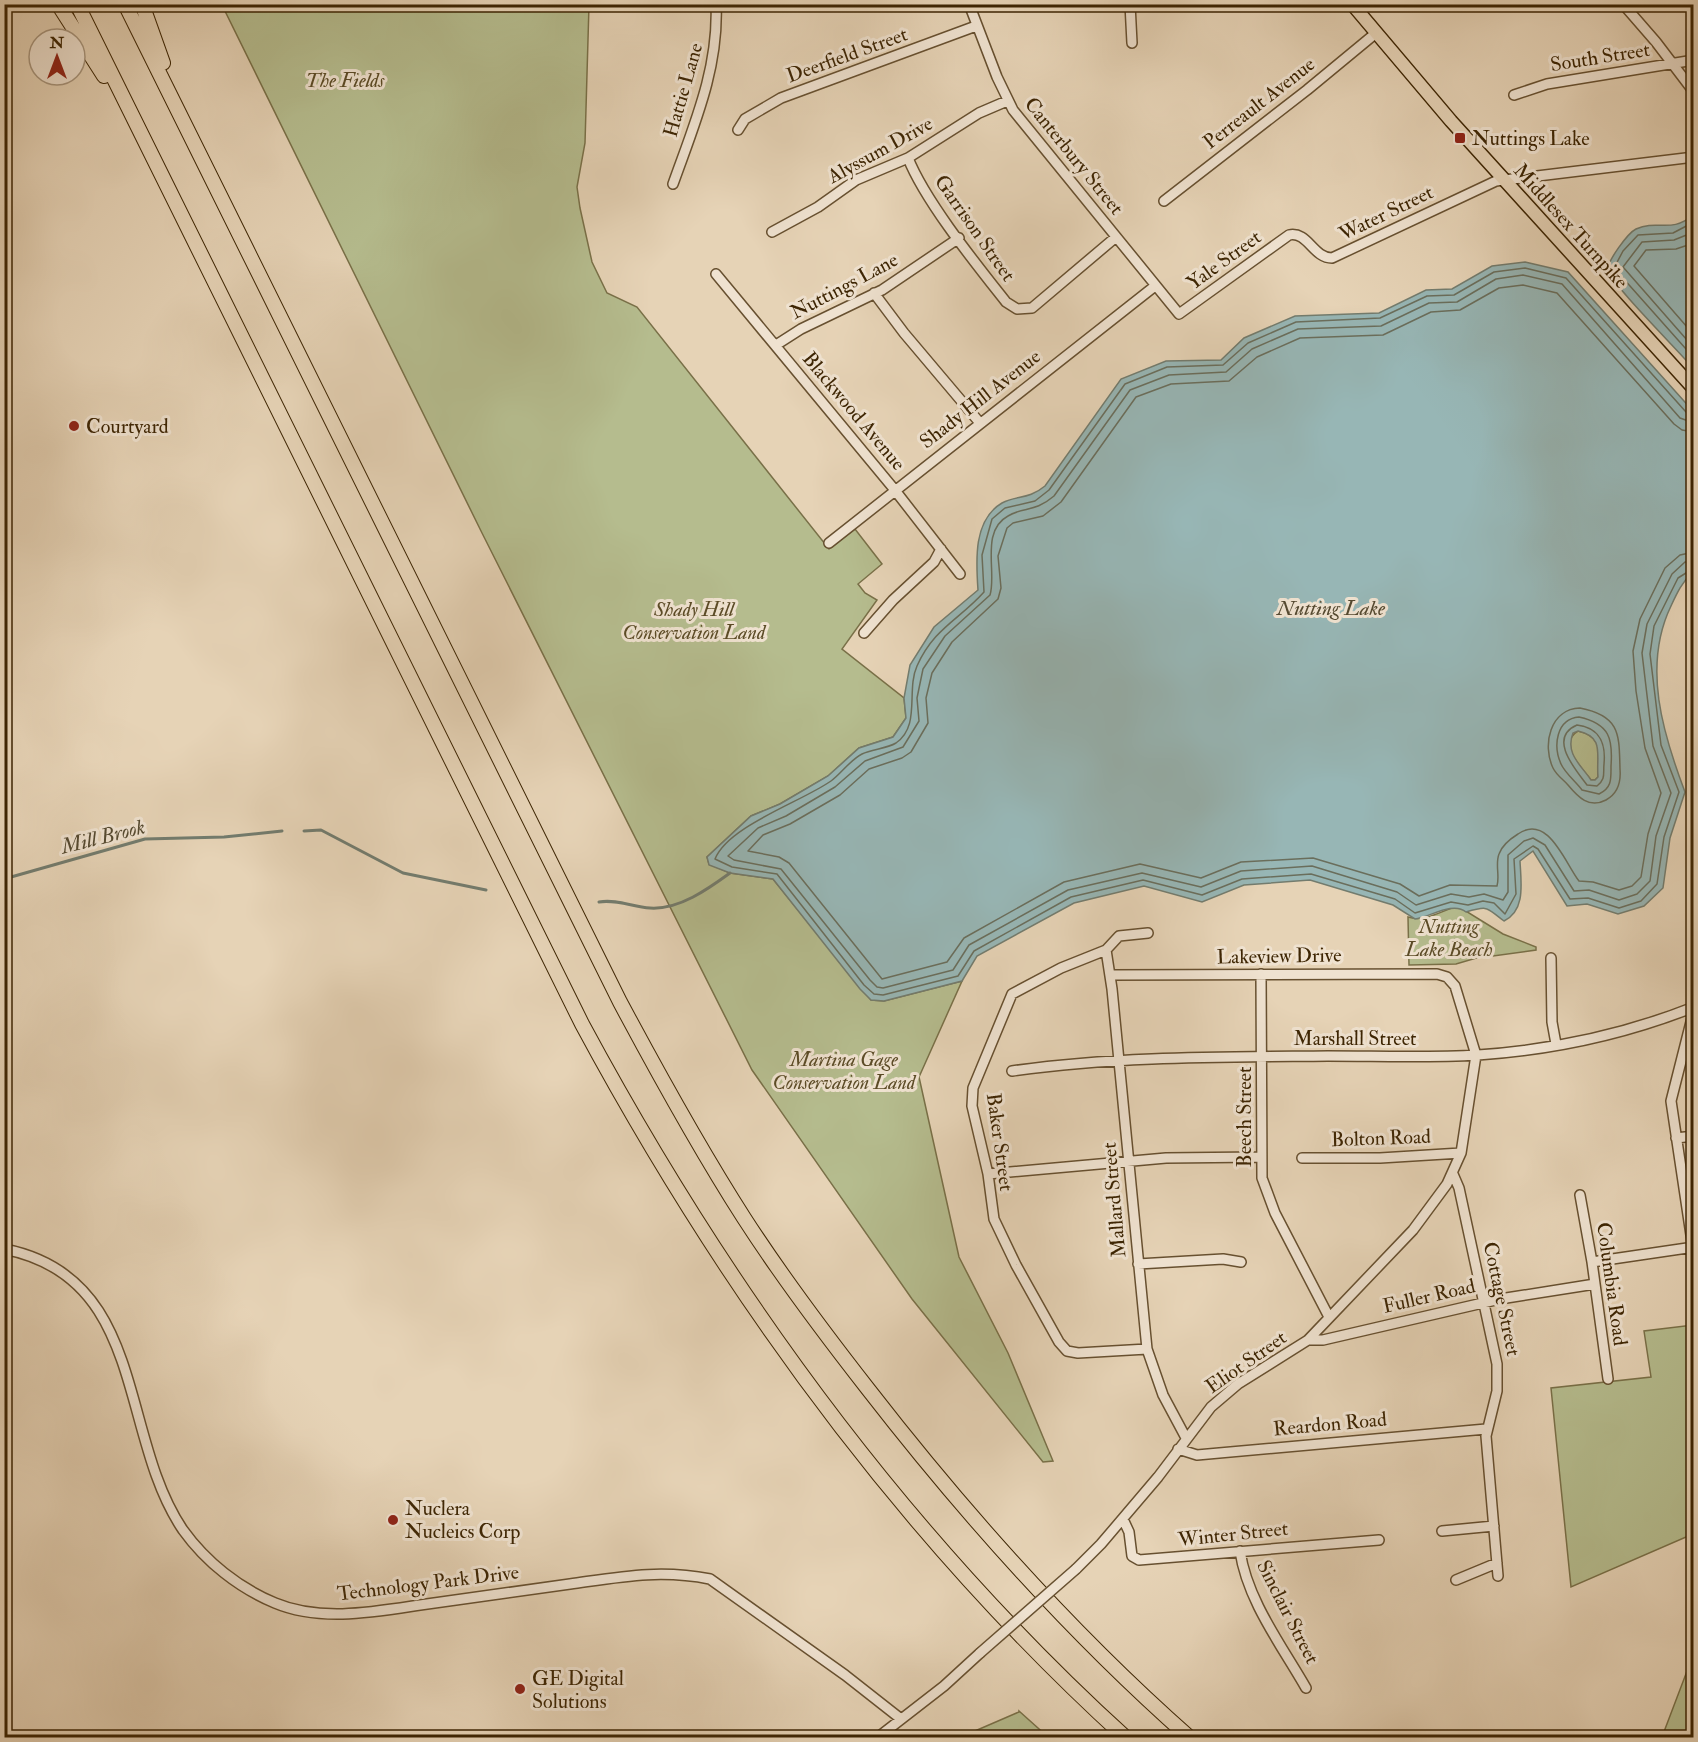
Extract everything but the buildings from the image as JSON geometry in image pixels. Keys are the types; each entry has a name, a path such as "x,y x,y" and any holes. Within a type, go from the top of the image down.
{"highway":[{"path":"58,4 141,134"},
{"path":"77,4 582,1024 674,1186 775,1338 901,1501 984,1597 1091,1706 1126,1737"},
{"path":"125,4 620,1002 667,1089 745,1219 834,1345 917,1452 971,1516 1064,1617 1190,1737"},
{"path":"142,4 186,127"}],"main road":[{"name":"Middlesex Turnpike","path":"1352,4 1503,180 1694,389"}],"street":[{"name":"Hattie Lane","path":"673,184 706,92 717,33 716,4"},
{"name":"Canterbury Street","path":"969,4 1007,101 1179,314"},
{"path":"1130,4 1132,43"},
{"path":"1623,4 1694,92"},
{"name":"Deerfield Street","path":"738,130 745,119 781,98 976,26"},
{"name":"Perreault Avenue","path":"1164,201 1307,90 1376,33"},
{"name":"South Street","path":"1514,95 1547,84 1694,60"},
{"name":"Alyssum Drive","path":"772,232 818,207 856,180 908,158 979,113 1007,101"},
{"name":"Garrison Street","path":"908,158 924,188 1006,302 1023,310 1032,308 1049,295 1116,237"},
{"name":"Water Street","path":"1289,236 1302,237 1321,256 1332,258 1450,201 1503,180 1694,158"},
{"name":"Yale Street","path":"1179,314 1289,236"},
{"name":"Nuttings Lane","path":"776,345 801,329 874,293 959,238"},
{"name":"Blackwood Avenue","path":"716,274 894,489 960,574"},
{"name":"Shady Hill Avenue","path":"829,543 894,489 1155,286"},
{"path":"874,293 980,423"},
{"path":"864,633 893,600 934,562 941,549"},
{"name":"Baker Street","path":"1148,933 1119,936 1106,950 1021,987 1008,999 973,1088 972,1106 988,1174 994,1219 1049,1326 1067,1351 1093,1354 1148,1349"},
{"name":"Mallard Street","path":"1106,950 1111,975 1148,1349 1163,1395 1186,1438"},
{"path":"1551,958 1552,1022 1556,1044"},
{"name":"Lakeview Drive","path":"1111,975 1432,973 1447,977"},
{"name":"Beech Street","path":"1261,974 1260,1157 1262,1178 1270,1202 1329,1317"},
{"name":"Eliot Street","path":"878,1737 980,1653 1076,1569 1123,1519 1211,1407 1227,1392 1308,1340 1413,1230 1453,1174 1461,1153 1476,1055 1455,986 1447,977"},
{"path":"1592,1262 1693,1250 1671,1110 1672,1091 1683,1059 1694,1009"},
{"name":"Marshall Street","path":"1012,1071 1063,1064 1262,1056 1476,1055 1556,1044 1645,1026 1694,1009"},
{"path":"1676,1138 1694,1136"},
{"name":"Bolton Road","path":"1302,1158 1380,1158 1461,1153"},
{"path":"988,1174 1128,1161 1260,1157"},
{"name":"Cottage Street","path":"1453,1174 1459,1188 1498,1372 1497,1391 1486,1429 1498,1576"},
{"name":"Columbia Road","path":"1580,1195 1608,1379"},
{"name":"Technology Park Drive","path":"4,1249 23,1253 50,1264 82,1287 95,1302 123,1364 160,1482 182,1529 198,1550 221,1571 249,1591 292,1609 335,1613 381,1611 638,1574 686,1574 710,1579 845,1675 901,1719"},
{"path":"1138,1263 1223,1259 1241,1262"},
{"name":"Fuller Road","path":"1308,1340 1323,1340 1484,1302 1595,1284"},
{"name":"Reardon Road","path":"1178,1449 1197,1455 1486,1429"},
{"name":"Winter Street","path":"1123,1519 1134,1559 1143,1561 1379,1540"},
{"path":"1442,1531 1494,1526"},
{"name":"Sinclair Street","path":"1240,1551 1245,1572 1262,1610 1306,1688"},
{"path":"1456,1580 1497,1563"}],"green space":[{"name":"Shady Hill Conservation Land","path":"222,5 589,5 585,143 577,187 592,262 607,293 637,307 829,549 855,529 882,564 858,584 865,593 877,600 842,649 904,698 906,718 893,737 859,748 828,776 780,804 751,816 707,857 709,864 730,873 773,879 871,1000 884,1001 962,981 919,1077 959,1257 1008,1353 1053,1461 1043,1462 912,1299 752,1070 482,533"},
{"path":"1578,731 1587,734 1597,743 1598,777 1595,780 1591,780 1582,770 1570,749 1572,736"},
{"name":"Nutting Lake Beach","path":"1452,908 1461,908 1503,934 1536,947 1536,950 1493,956 1490,954 1456,964 1409,965 1408,917 1425,918"},
{"path":"1693,1325 1693,1534 1571,1587 1551,1388 1651,1377 1644,1331"},
{"path":"1693,1612 1693,1737 1662,1737 1692,1658 1689,1613"},
{"path":"1019,1712 1048,1737 961,1737"}],"water":[{"path":"1693,215 1693,368 1633,303 1608,270 1619,248 1636,229 1651,225 1678,224"},
{"name":"Nutting Lake","path":"1525,262 1568,272 1693,411 1693,572 1678,592 1662,629 1657,676 1663,723 1685,792 1670,838 1663,888 1644,906 1618,914 1587,904 1567,906 1533,851 1520,861 1521,895 1519,903 1511,916 1504,921 1484,908 1466,912 1455,908 1448,909 1415,919 1393,905 1310,880 1244,885 1202,902 1144,886 1074,903 977,956 962,981 884,1001 871,1000 860,989 773,879 730,873 709,865 707,857 751,816 780,804 828,776 859,748 893,737 906,718 904,698 910,665 934,627 978,590 978,542 986,520 1002,503 1028,495 1045,486 1121,379 1166,361 1221,360 1244,338 1295,316 1379,313 1426,290 1452,289 1492,266","holes":["1578,731 1587,734 1596,742 1598,777 1595,780 1591,780 1579,764 1571,747 1573,733"]}],"waterway":[{"name":"Mill Brook","path":"304,831 321,830 403,873 486,890"},
{"name":"Mill Brook","path":"4,879 145,839 224,837 282,831"},
{"name":"Mill Brook","path":"599,902 650,908 672,906 693,897 730,873"}],"place":[{"name":"Nuttings Lake","path":"1460,138"},
{"name":"Courtyard","path":"74,426"},
{"name":"Nuclera Nucleics Corp","path":"393,1520"},
{"name":"GE Digital Solutions","path":"520,1689"}],"park label":[{"name":"The Fields","path":"345,80"},
{"name":"Martina Gage Conservation Land","path":"844,1070"}]}
